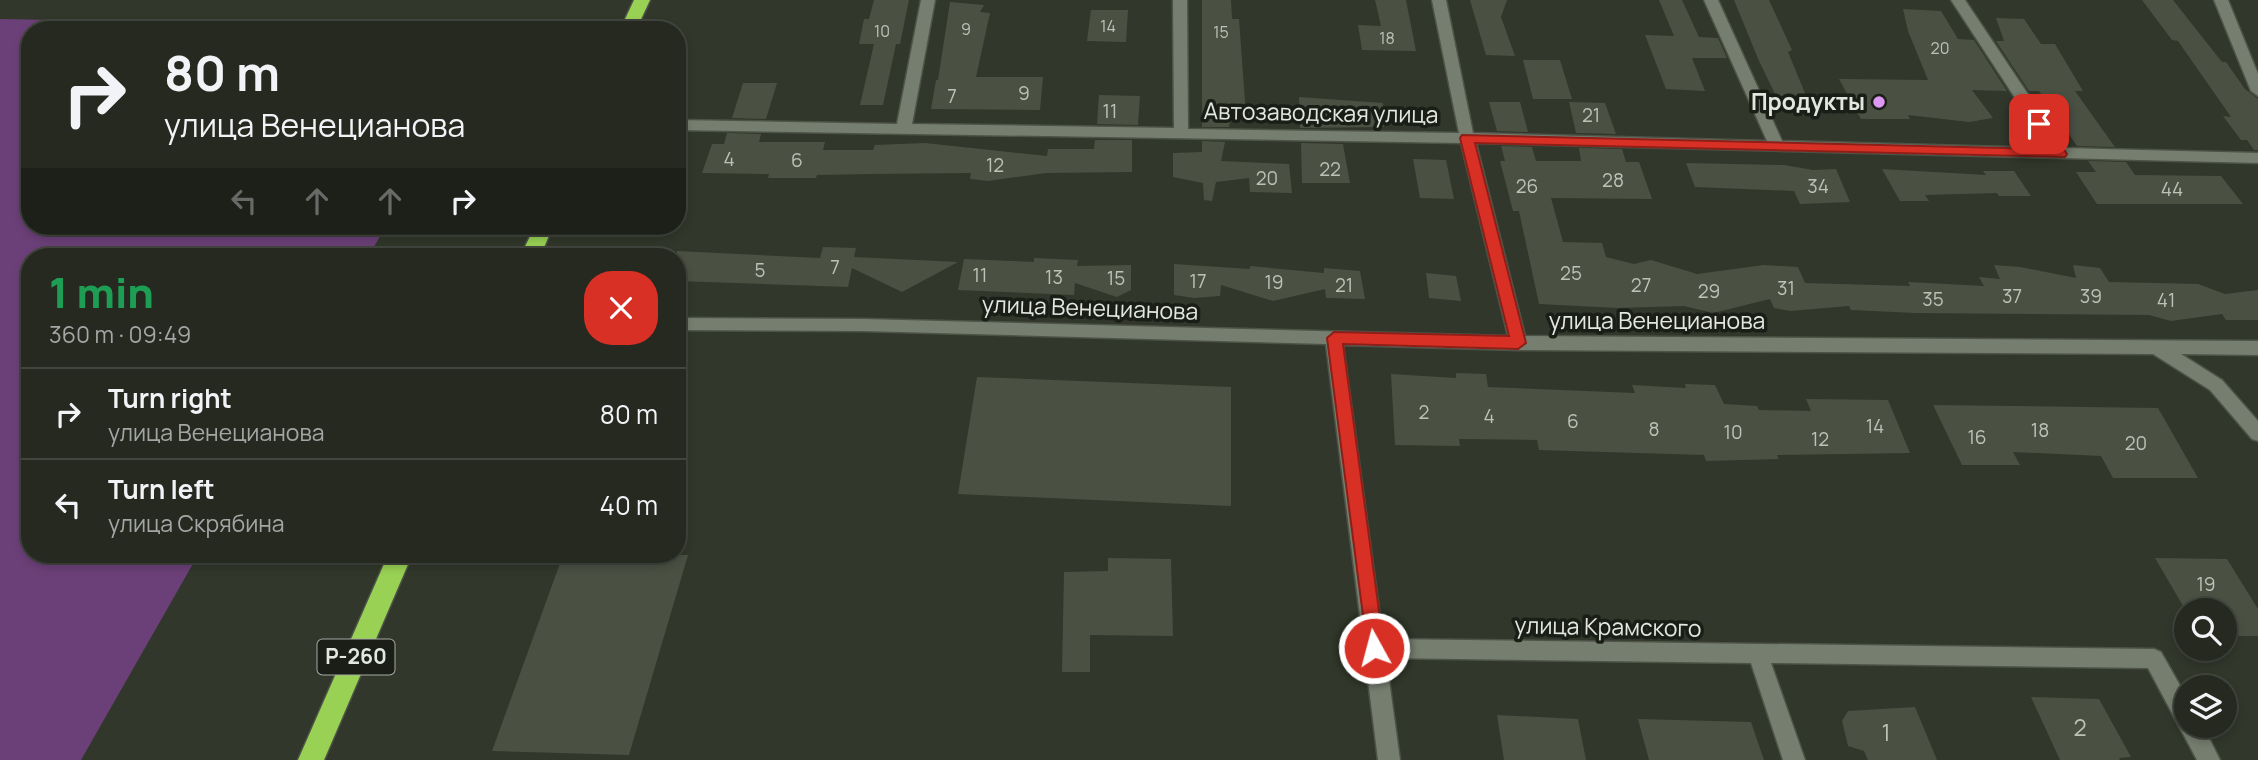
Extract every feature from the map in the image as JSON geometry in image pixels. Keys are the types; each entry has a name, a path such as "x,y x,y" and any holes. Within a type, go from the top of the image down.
{"highway":[{"path":"632,21 642,0"},
{"name":"Р-260","path":"311,760 397,563"}],"street":[{"path":"904,128 928,0"},
{"path":"1180,0 1181,134"},
{"path":"1439,0 1467,138 1518,343"},
{"path":"1711,0 1777,148"},
{"path":"1958,0 2060,154"},
{"path":"2221,0 2258,91"},
{"name":"Автозаводская улица","path":"686,125 1467,138 1777,148 2258,158"},
{"name":"улица Венецианова","path":"686,324 863,325 1518,343 2258,348"},
{"path":"1334,338 1389,760"},
{"path":"2154,346 2216,386 2258,434"},
{"name":"улица Крамского","path":"1374,648 2154,659 2174,695"},
{"path":"1758,654 1794,760"},
{"path":"2197,738 2209,760"}],"shaded area":[{"path":"0,19 111,21 21,21 21,235 381,235 373,248 21,248 21,563 193,563 81,760 0,760"}],"building":[{"path":"874,0 909,0 883,105 860,105 874,44 859,44 864,19 869,19"},
{"path":"1202,0 1231,0 1232,19 1239,19 1246,115 1231,115 1229,127 1202,127"},
{"path":"1375,0 1406,0 1416,51 1362,50 1358,25 1381,26"},
{"path":"1470,0 1507,0 1501,17 1515,56 1486,55"},
{"path":"1659,0 1682,0 1699,37 1718,38 1727,58 1692,58 1705,91 1666,89 1645,35 1674,36"},
{"path":"1734,0 1769,0 1792,50 1788,52 1807,98 1777,98"},
{"path":"2142,0 2173,0 2222,62 2226,62 2245,89 2258,99 2258,150 2254,150 2247,140 2241,140 2223,116 2231,117 2178,41 2172,40"},
{"path":"950,2 984,5 980,12 990,13 976,77 1043,77 1040,110 931,109"},
{"path":"1903,9 1941,11 1958,39 1974,40 2007,91 1972,90 1993,118 1969,122 1908,115 1910,119 1861,119 1839,79 1928,80 1908,31"},
{"path":"1091,10 1128,10 1126,42 1087,41"},
{"path":"1996,18 2024,19 2041,44 2055,44 2083,91 2075,91 2115,147 2077,146 2039,91 2029,91 1996,41 2004,41"},
{"path":"1523,60 1560,60 1572,99 1533,99"},
{"path":"743,83 777,83 766,119 732,118"},
{"path":"1099,95 1140,96 1138,125 1097,124"},
{"path":"1299,97 1383,103 1384,127 1300,128"},
{"path":"1489,102 1520,102 1528,132 1497,131"},
{"path":"1569,102 1605,103 1616,134 1576,133"},
{"path":"727,133 761,134 759,142 825,142 823,150 873,150 875,145 925,143 1047,156 1048,149 1094,149 1095,140 1132,140 1132,172 1046,173 988,181 970,179 971,173 768,178 769,174 702,173 712,144 724,144"},
{"path":"1202,141 1225,142 1221,161 1289,164 1292,193 1250,192 1249,178 1216,182 1212,201 1204,200 1203,183 1173,177 1173,153 1202,152"},
{"path":"1301,143 1343,144 1350,183 1302,183"},
{"path":"1501,146 1532,147 1536,161 1581,161 1579,148 1622,149 1626,162 1639,162 1652,199 1551,198 1563,242 1602,243 1606,257 1634,264 1651,260 1697,274 1764,265 1798,267 1805,283 1910,286 1908,282 1984,286 1979,277 2000,279 1994,265 2076,278 2073,265 2100,268 2109,282 2198,284 2225,294 2258,290 2258,320 2226,320 2222,314 2171,321 2149,315 1915,313 1851,310 1849,306 1790,311 1774,308 1770,299 1713,313 1684,306 1617,308 1539,304 1519,211 1513,211 1500,161 1505,161"},
{"path":"1413,159 1446,160 1454,199 1420,198"},
{"path":"2088,161 2126,162 2135,175 2221,176 2243,204 2097,204 2076,172 2096,172"},
{"path":"1686,163 1836,169 1850,202 1800,204 1794,191 1695,187"},
{"path":"1882,169 1986,175 1983,171 2014,171 2031,196 1999,196 1997,193 1925,195 1929,201 1900,201"},
{"path":"823,247 856,248 854,257 958,262 902,292 852,268 848,287 686,281 686,251 820,258"},
{"path":"1034,258 1078,260 1077,266 1131,265 1131,290 1117,297 1075,283 1074,295 958,290 964,259 1034,262"},
{"path":"1174,264 1250,269 1250,266 1324,273 1324,268 1360,271 1365,299 1326,298 1325,289 1273,301 1221,285 1220,296 1194,298 1174,295"},
{"path":"1426,273 1456,276 1461,301 1429,298"},
{"path":"1456,373 1486,374 1488,387 1635,393 1632,385 1686,388 1685,384 1715,385 1724,404 1757,406 1759,410 1811,411 1806,399 1888,400 1910,453 1777,455 1779,459 1706,461 1704,455 1539,450 1537,440 1459,439 1460,446 1395,445 1391,374 1456,378"},
{"path":"977,377 1231,387 1231,506 958,494"},
{"path":"1933,405 2158,408 2198,478 2113,478 2101,456 2013,452 2020,465 1962,465"},
{"path":"1108,558 1171,559 1173,636 1090,635 1090,672 1062,672 1064,572 1108,571"},
{"path":"2155,558 2227,559 2258,609 2258,636 2239,636 2237,633 2237,598 2178,598"},
{"path":"560,563 686,563 629,755 492,751"},
{"path":"2031,697 2099,699 2131,757 2119,758 2120,760 2060,760"},
{"path":"1915,707 1937,760 1868,760 1864,751 1848,746 1842,721 1848,711"},
{"path":"1497,715 1578,719 1586,760 1504,760"},
{"path":"1638,719 1751,722 1764,760 1649,760"}],"place":[{"name":"Продукты","path":"1879,102"}],"route":[{"path":"1374,648 1334,338 1518,343 1467,138 2060,154 2039,124"}]}
